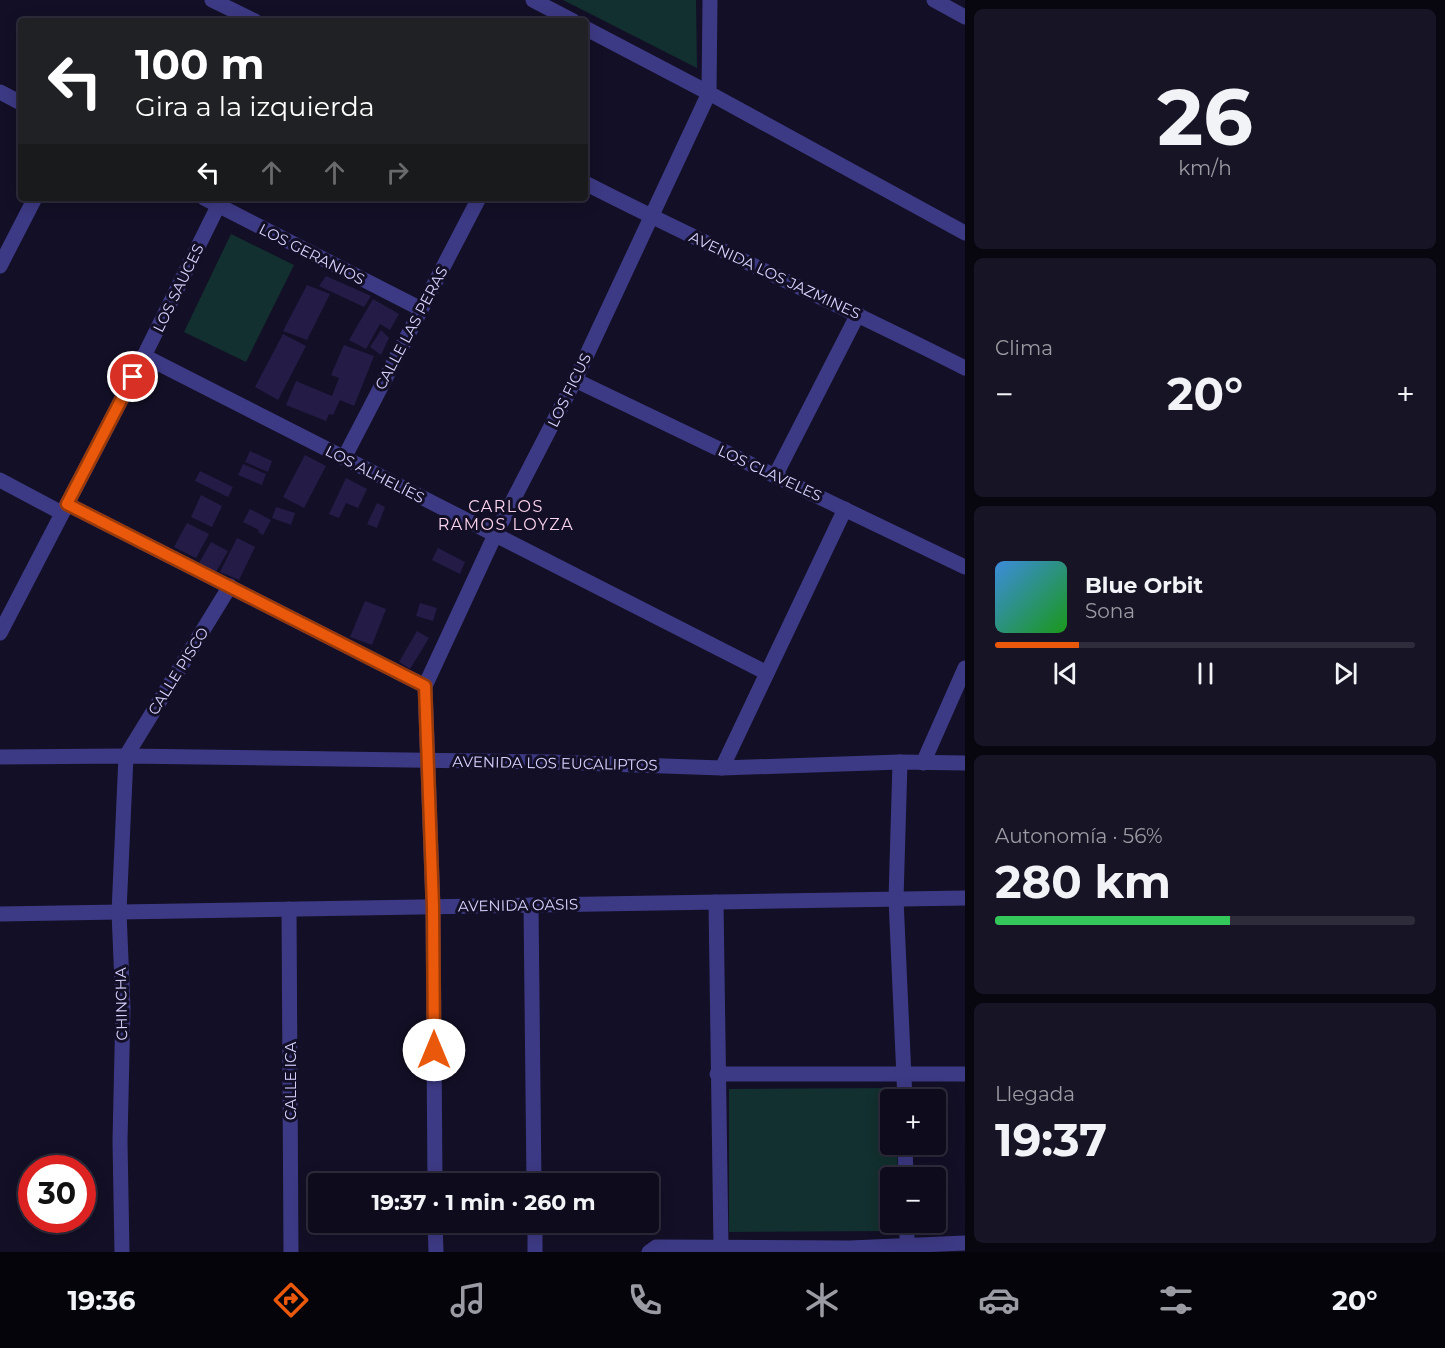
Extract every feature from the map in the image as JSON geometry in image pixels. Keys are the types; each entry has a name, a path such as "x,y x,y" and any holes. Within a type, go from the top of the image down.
{"street":[{"path":"212,0 239,6 252,18"},
{"path":"533,0 567,18"},
{"path":"709,93 710,0"},
{"path":"934,0 965,17"},
{"path":"588,30 965,233"},
{"path":"0,92 18,101"},
{"name":"LOS FICUS","path":"425,686 495,535 575,380 709,93"},
{"name":"AVENIDA LOS JAZMINES","path":"588,185 965,368"},
{"path":"0,266 33,201"},
{"name":"CALLE LAS PERAS","path":"344,458 477,201"},
{"name":"LOS GERANIOS","path":"220,202 421,309"},
{"name":"LOS SAUCES","path":"0,633 144,356 220,202"},
{"path":"775,476 858,314"},
{"name":"LOS ALHELÍES","path":"144,356 767,673"},
{"name":"LOS CLAVELES","path":"575,380 965,567"},
{"path":"0,480 230,586 425,686 433,907 435,1173"},
{"path":"722,768 845,509"},
{"name":"CALLE PISCO","path":"126,756 230,586"},
{"path":"923,763 965,668"},
{"name":"AVENIDA LOS EUCALIPTOS","path":"0,757 126,756 426,760 722,768 900,762 965,763"},
{"name":"CHINCHA","path":"122,1252 120,1141 123,1008 119,912 126,756"},
{"path":"900,762 896,899 905,1089"},
{"name":"AVENIDA OASIS","path":"0,914 965,898"},
{"path":"716,902 721,1247"},
{"path":"531,905 534,1173"},
{"name":"CALLE ICA","path":"289,909 291,1252"},
{"path":"717,1074 965,1074"},
{"path":"435,1233 436,1252"},
{"path":"535,1233 535,1252"},
{"path":"907,1233 907,1246"},
{"path":"649,1252 656,1247 850,1250 965,1243"}],"green space":[{"path":"563,0 696,0 697,68"},
{"path":"231,234 294,265 246,362 184,332"},
{"path":"897,1088 880,1089 880,1155 897,1155 898,1167 880,1167 880,1231 729,1232 729,1089"}],"building":[{"path":"326,276 371,296 364,307 319,286"},
{"path":"307,285 330,294 307,340 283,331"},
{"path":"373,299 399,314 390,330 380,324 366,349 349,340"},
{"path":"381,330 389,338 381,355 370,347"},
{"path":"283,334 306,346 278,400 255,387"},
{"path":"344,345 374,356 354,406 340,400 333,415 329,414 326,421 286,405 296,381 332,396 339,378 331,375"},
{"path":"250,451 272,461 268,472 245,462"},
{"path":"305,455 326,466 304,508 283,497"},
{"path":"243,464 266,474 262,485 238,475"},
{"path":"200,471 233,487 228,497 195,481"},
{"path":"346,478 367,489 358,508 346,503 339,518 329,514"},
{"path":"201,495 222,506 212,527 191,517"},
{"path":"377,503 385,507 377,528 367,524"},
{"path":"276,507 295,513 291,525 272,518"},
{"path":"250,509 271,520 263,535 258,532 259,530 243,522"},
{"path":"187,523 209,534 196,558 174,547"},
{"path":"237,538 255,547 239,580 220,572"},
{"path":"211,542 228,551 216,572 199,563"},
{"path":"438,548 465,562 460,574 432,560"},
{"path":"365,601 386,609 372,645 350,637"},
{"path":"420,603 437,608 433,621 416,616"},
{"path":"417,631 429,638 410,669 399,662"}],"district":[{"name":"CARLOS RAMOS LOYZA","path":"506,515"}],"route":[{"path":"133,377 67,504 425,686 433,907 434,1050"}]}
